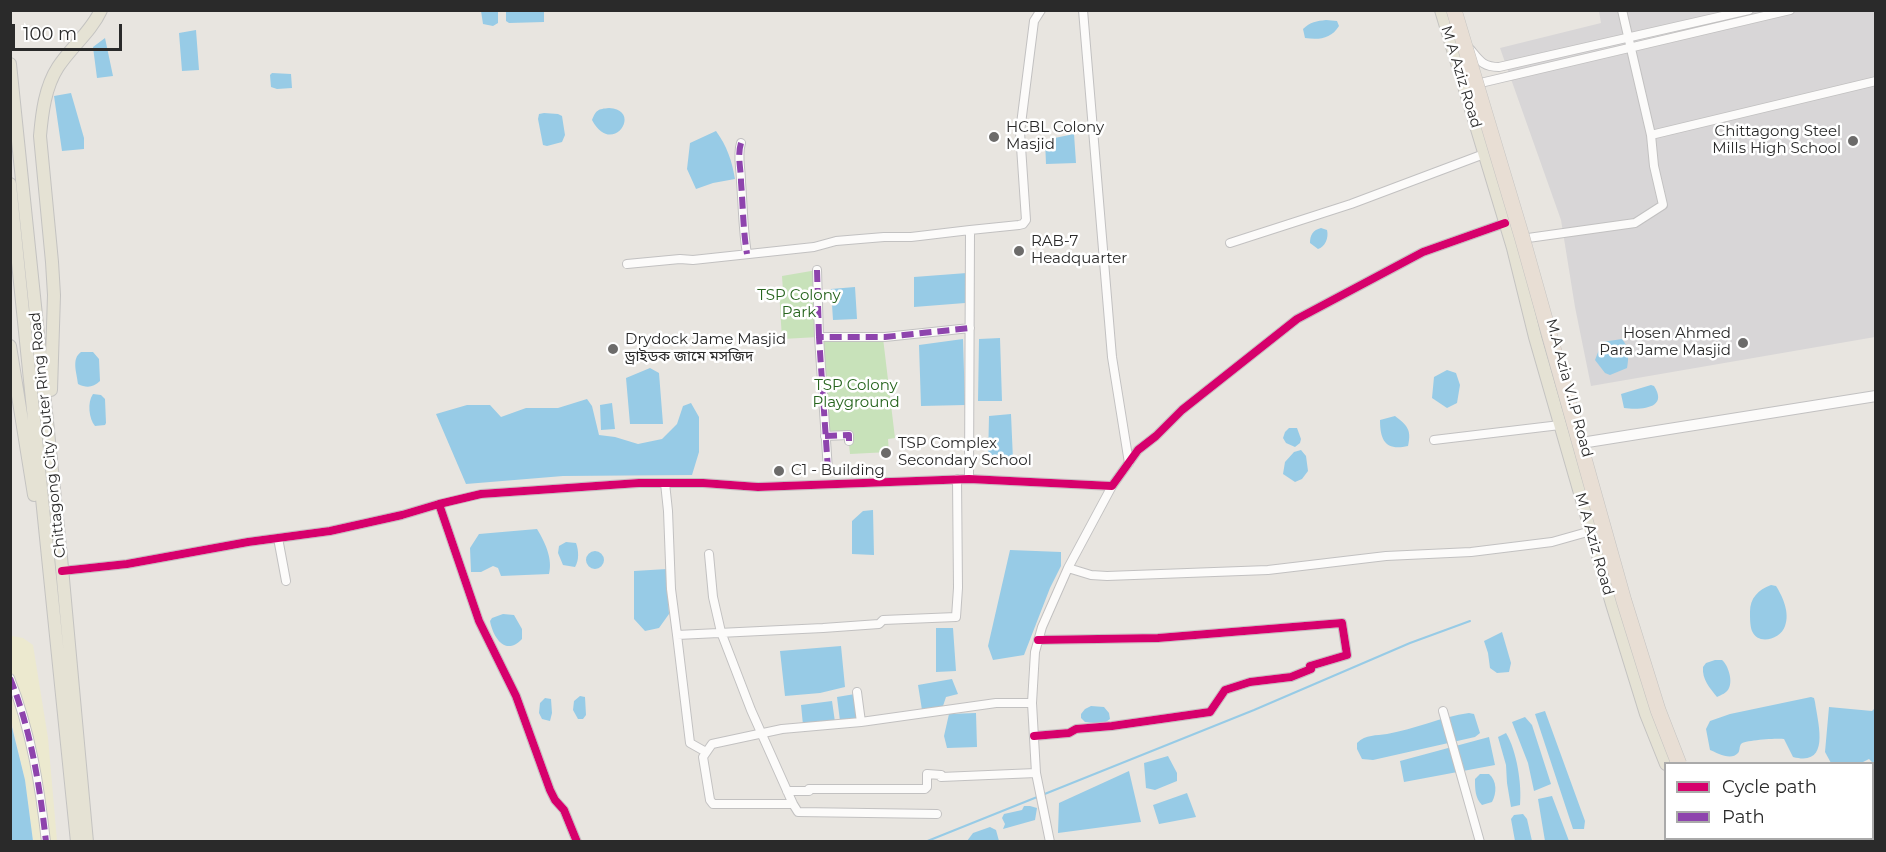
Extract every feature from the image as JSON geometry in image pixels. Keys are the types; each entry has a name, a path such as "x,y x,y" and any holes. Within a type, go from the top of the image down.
{"highway":[{"path":"1446,10 1627,639 1667,762"},
{"path":"1454,10 1522,237 1621,591 1658,710 1678,762"}],"main road":[{"path":"61,556 50,379 54,295 40,136 45,103 58,67 93,25 101,10"},
{"name":"M A Aziz Road","path":"1441,10 1505,223 1560,425 1637,687 1667,762"},
{"name":"M.A Azia V.I.P Road","path":"1459,10 1528,238 1584,443 1647,657 1684,762"},
{"name":"Chittagong City Outer Ring Road","path":"10,64 61,556 87,842"},
{"name":"Chittagong City Outer Ring Road","path":"10,183 77,842"},
{"path":"10,346 44,560 50,582"}],"street":[{"path":"627,264 693,260 814,247 836,241 920,236 1023,224 1026,220 1020,132 1034,21 1041,10"},
{"path":"1083,10 1110,337 1129,463"},
{"path":"1528,238 1635,223 1663,205 1654,165 1651,135 1622,10"},
{"path":"1464,87 1749,10"},
{"path":"1470,49 1480,62 1489,67 1499,67 1790,10"},
{"path":"1651,135 1875,81"},
{"path":"741,143 738,155 742,222 747,254"},
{"path":"1230,243 1351,204 1484,154"},
{"path":"1050,842 1036,773 1032,703 1035,652 1042,627 1068,568 1112,486 1138,450 1182,410 1297,320 1423,252 1505,223"},
{"path":"969,479 970,230"},
{"path":"817,270 828,470"},
{"path":"819,337 885,337 970,328"},
{"path":"1566,446 1875,396"},
{"path":"1434,440 1560,425"},
{"path":"825,435 849,435 849,441"},
{"path":"62,571 128,564 351,526 481,494 665,483 758,487 957,479 1112,486"},
{"path":"677,635 823,628 879,624 883,620 956,617 957,479"},
{"path":"665,483 671,589 690,743 706,752"},
{"path":"439,504 479,621 516,696 550,790 564,810 577,842"},
{"path":"1068,568 1092,575 1107,576 1268,570 1386,556 1471,552 1552,542 1591,531"},
{"path":"278,538 286,581"},
{"path":"709,555 713,597 721,632 761,733 798,812 937,814"},
{"path":"1034,736 1210,712 1225,690 1250,682 1291,677 1311,669 1310,666 1347,655 1342,623 1158,638 1038,640"},
{"path":"10,678 18,698 38,776 46,842"},
{"path":"857,692 861,722"},
{"path":"793,804 713,804 710,801 703,758 706,752 712,744 720,740 782,729 861,722 996,703 1032,703"},
{"path":"1443,711 1480,842"},
{"path":"787,791 925,789 927,774 941,775 941,777 1036,773"}],"shaded area":[{"path":"1599,11 1875,11 1875,337 1591,386 1561,220 1500,48 1601,23"}],"green space":[{"name":"TSP Colony Park","path":"817,270 819,337 782,339 779,291 783,291 782,276"},
{"name":"TSP Colony Playground","path":"819,337 883,338 895,438 888,439 889,452 850,454 848,435 825,436"}],"sand":[{"path":"10,637 23,638 33,645 48,738 57,841 33,841 25,780 11,719"}],"water":[{"path":"481,11 498,11 498,23 493,26 483,24"},
{"path":"506,11 544,11 544,22 509,23 506,21"},
{"path":"1337,21 1339,26 1332,34 1320,39 1305,38 1303,29 1314,22"},
{"path":"196,30 199,70 182,71 179,33"},
{"path":"105,38 113,76 97,78 93,47"},
{"path":"272,73 291,74 292,88 271,87 270,75"},
{"path":"71,93 84,138 84,149 62,151 54,96"},
{"path":"609,108 619,111 624,116 624,123 621,129 608,134 600,130 592,120 598,111"},
{"path":"539,114 562,116 565,135 562,142 543,145 538,119"},
{"path":"716,131 728,154 735,179 696,189 687,169 690,143"},
{"path":"1074,134 1076,163 1046,164 1045,140"},
{"path":"1321,228 1327,230 1327,239 1318,249 1310,243 1310,240 1311,235"},
{"path":"967,273 965,303 914,307 914,277"},
{"path":"855,287 857,319 833,320 831,289"},
{"path":"1000,338 1002,401 978,401 979,339"},
{"path":"963,339 965,405 921,406 919,345"},
{"path":"1622,339 1628,353 1627,368 1610,375 1605,373 1595,360 1602,342"},
{"path":"81,352 93,352 99,359 100,381 92,386 78,384 75,362"},
{"path":"650,368 659,373 663,424 630,424 626,378"},
{"path":"1447,370 1456,373 1460,385 1457,403 1447,408 1432,398 1434,377"},
{"path":"1651,385 1658,394 1655,404 1638,409 1624,408 1621,394"},
{"path":"93,394 101,395 105,399 105,425 95,426 91,419 89,406"},
{"path":"587,399 592,406 599,435 638,444 662,439 677,424 683,406 691,403 699,417 699,452 692,475 563,476 466,484 436,414 467,405 490,405 501,417 526,408 558,408"},
{"path":"612,403 615,429 601,430 600,405"},
{"path":"1011,414 1013,460 988,460 989,416"},
{"path":"1395,416 1408,428 1408,446 1389,446 1383,439 1380,420"},
{"path":"1289,428 1297,428 1301,439 1295,447 1286,443 1283,438"},
{"path":"1301,450 1306,456 1308,471 1302,479 1295,482 1283,474 1285,462 1294,452"},
{"path":"873,510 874,555 852,554 852,521 863,511"},
{"path":"537,529 549,557 549,574 501,576 498,568 493,566 481,572 471,572 470,548 479,534"},
{"path":"566,542 576,543 578,556 575,567 563,565 558,553 559,546"},
{"path":"1010,550 1061,552 1061,566 1024,655 993,660 988,646"},
{"path":"595,551 601,554 604,560 601,566 595,569 589,566 586,560 589,554"},
{"path":"667,569 669,614 659,628 645,631 634,619 634,571"},
{"path":"1771,585 1776,586 1783,600 1786,621 1783,631 1774,637 1764,639 1755,636 1752,631 1750,607 1756,595"},
{"path":"503,614 514,615 522,629 522,639 510,646 501,643 497,638 490,621"},
{"path":"936,628 953,628 956,671 936,672"},
{"path":"1502,632 1511,663 1509,672 1497,673 1490,668 1484,641"},
{"path":"841,646 845,687 820,693 785,696 780,651"},
{"path":"1715,660 1724,662 1730,681 1727,691 1717,697 1707,684 1703,672 1706,663"},
{"path":"952,679 958,694 946,697 943,706 922,710 918,685"},
{"path":"855,694 859,720 840,721 837,697"},
{"path":"580,696 585,697 586,715 583,719 578,719 573,710 574,701"},
{"path":"1811,697 1815,702 1819,732 1817,750 1813,756 1793,757 1784,739 1744,743 1740,745 1738,753 1732,756 1724,756 1710,750 1706,729 1710,721 1730,714"},
{"path":"545,698 551,699 550,721 542,719 539,713 540,703"},
{"path":"832,701 835,722 803,725 801,705"},
{"path":"1091,706 1104,707 1110,719 1103,724 1085,722 1081,714"},
{"path":"1829,707 1872,711 1875,708 1875,765 1869,759 1863,762 1830,762 1825,752"},
{"path":"1545,711 1585,821 1584,829 1573,829 1535,714"},
{"path":"976,713 977,747 947,748 944,736 949,714"},
{"path":"1469,713 1474,714 1480,733 1475,737 1373,760 1362,759 1357,749 1357,743 1368,737 1397,732"},
{"path":"1525,717 1532,725 1551,784 1534,791 1528,763 1512,722"},
{"path":"10,719 25,780 33,841 11,841"},
{"path":"1506,733 1516,758 1520,788 1520,805 1511,807 1506,765 1498,737"},
{"path":"1489,737 1495,765 1404,782 1400,761"},
{"path":"1168,756 1177,773 1177,781 1155,790 1146,788 1144,763"},
{"path":"1129,771 1141,822 1058,833 1059,803"},
{"path":"1480,774 1489,774 1494,780 1495,787 1492,802 1482,805 1475,786 1475,779"},
{"path":"1187,793 1196,817 1159,824 1153,805"},
{"path":"1552,796 1569,841 1545,841 1538,799"},
{"path":"1024,806 1037,808 1035,820 1003,829 1004,814 1022,810"},
{"path":"1523,814 1527,819 1532,841 1515,841 1511,819 1514,815"},
{"path":"990,827 996,830 999,841 967,841 973,833"}],"waterway":[{"path":"925,842 1254,710 1410,643 1470,621"}],"marked path":[{"path":"741,143 739,157 747,254"},
{"path":"817,270 819,337"},
{"path":"828,470 819,337 885,337 970,328"},
{"path":"825,436 849,435 849,441"},
{"path":"10,678 24,718 34,759 46,842"}],"cycle path":[{"path":"439,504 481,494 639,483 703,483 758,487 969,479 1112,486 1138,450 1182,410 1297,319 1423,252 1505,223"},
{"path":"62,571 127,564 248,542 330,531 439,504 479,621 516,696 550,790 564,810 577,842"},
{"path":"1034,736 1210,712 1225,690 1250,682 1291,677 1311,669 1310,666 1347,655 1342,623 1158,638 1038,640"}],"place":[{"name":"HCBL Colony Masjid","path":"994,137"},
{"name":"Chittagong Steel Mills High School","path":"1853,141"},
{"name":"RAB-7 Headquarter","path":"1019,251"},
{"name":"Hosen Ahmed Para Jame Masjid","path":"1743,343"},
{"name":"Drydock Jame Masjid ড্রাইডক জামে মসজিদ","path":"613,349"},
{"name":"TSP Complex Secondary School","path":"886,453"},
{"name":"C1 - Building","path":"779,471"}]}
